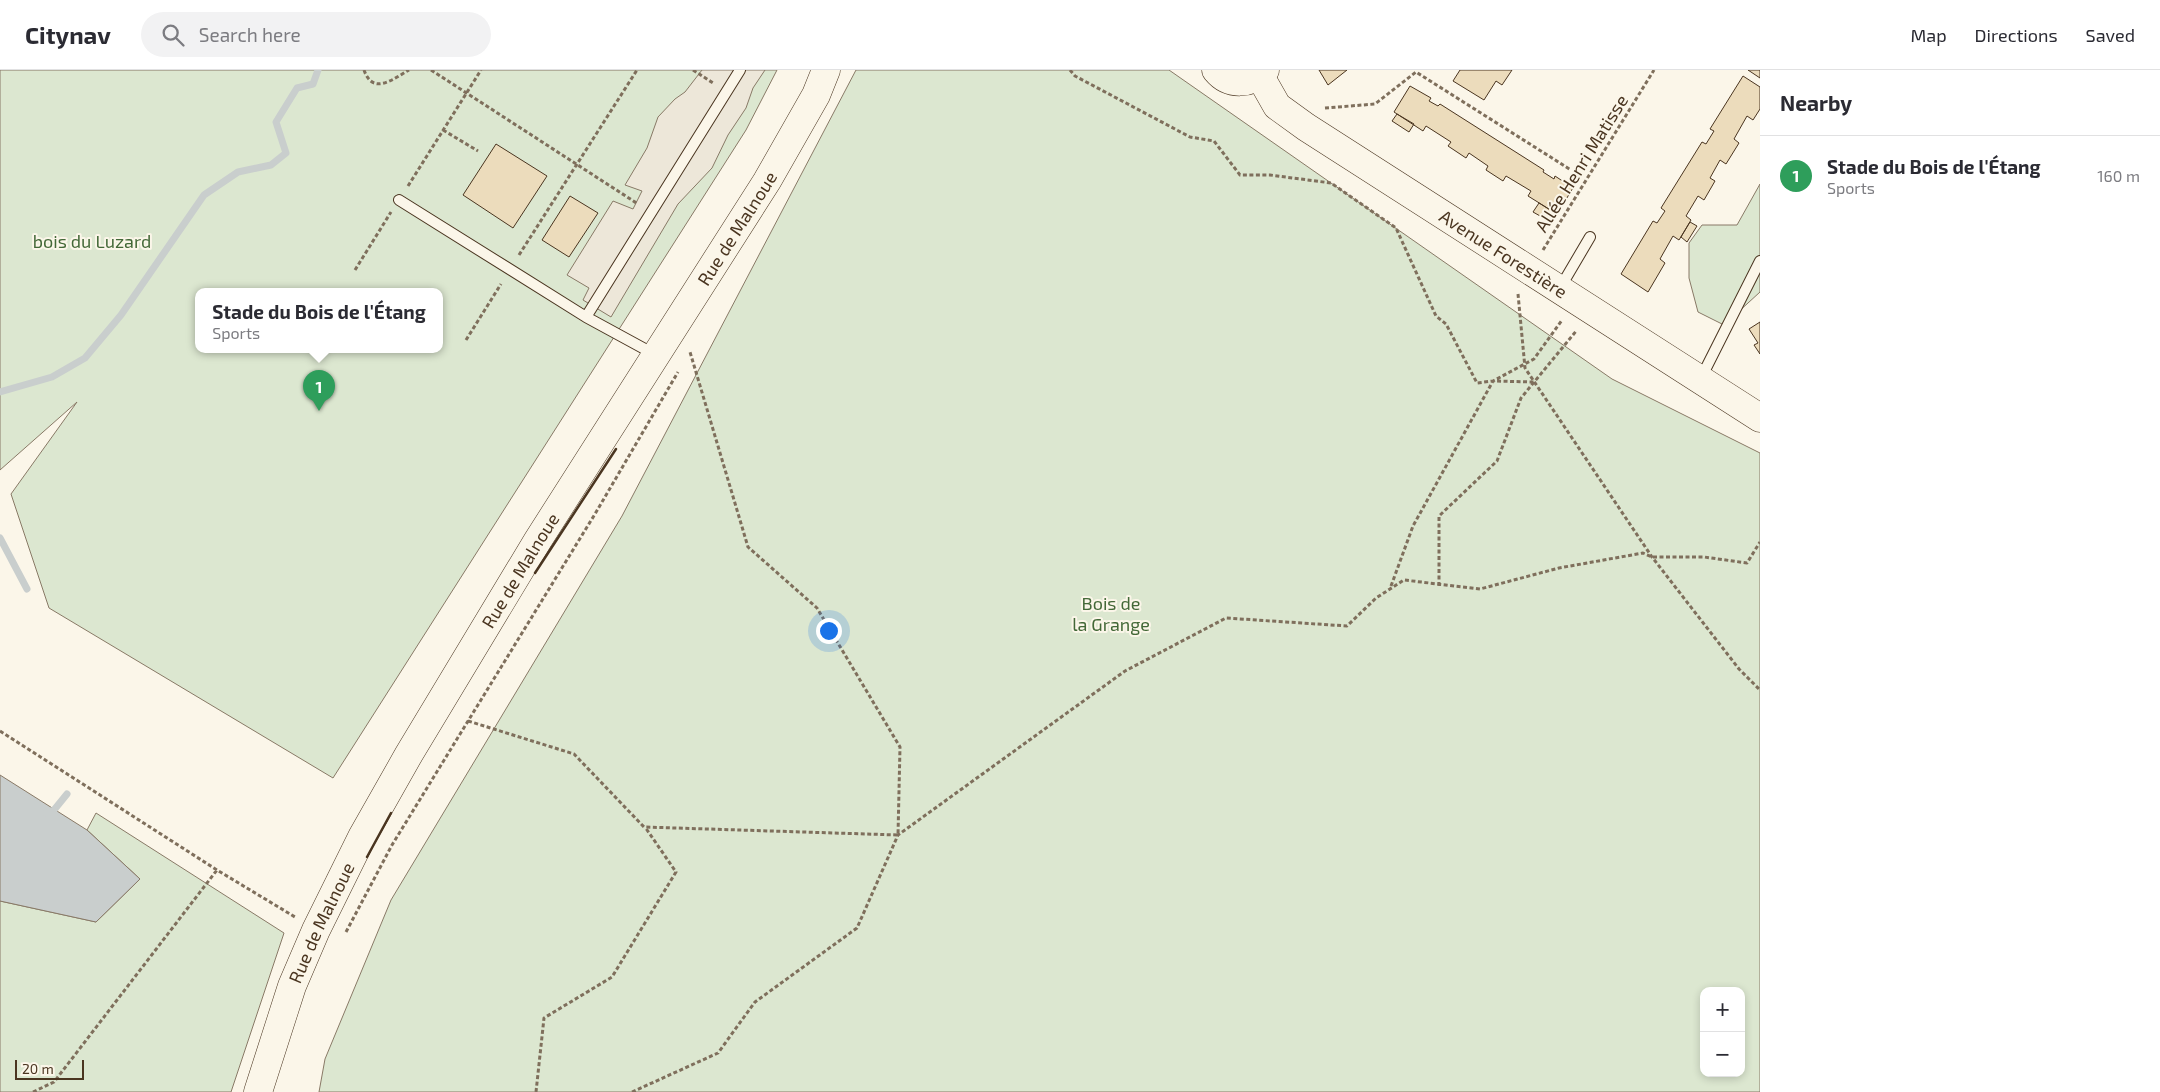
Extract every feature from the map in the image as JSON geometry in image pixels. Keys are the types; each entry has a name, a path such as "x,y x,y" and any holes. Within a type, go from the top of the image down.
{"main road":[{"name":"Rue de Malnoue","path":"258,1092 292,986 316,930 362,837 409,754 538,540 668,362 816,95 826,70"},
{"path":"1216,70 1229,81 1240,82 1250,81 1262,73"},
{"name":"Avenue Forestière","path":"1262,73 1277,106 1306,127 1523,264 1760,418"}],"lane":[{"path":"586,317 740,70"},
{"path":"399,200 586,317 668,362"},
{"path":"1577,299 1590,237"},
{"path":"1700,378 1760,260"}],"path":[{"path":"364,70 370,81 380,84 386,83 409,70"},
{"path":"431,70 651,212"},
{"path":"355,270 481,70"},
{"path":"466,340 637,70"},
{"path":"693,70 727,91"},
{"path":"1070,70 1075,76 1190,137 1214,141 1240,174 1270,175 1331,183 1396,228 1436,316 1446,324 1477,383 1493,381 1534,382"},
{"name":"Allée Henri Matisse","path":"1523,264 1654,70"},
{"name":"Allée Henri Matisse","path":"1306,127 1318,109 1375,104 1417,71 1571,170"},
{"path":"443,130 478,151"},
{"path":"1523,264 1525,368 1652,557 1739,669 1760,690"},
{"path":"1391,587 1413,526 1493,381 1534,359 1577,299"},
{"path":"1439,586 1439,516 1497,461 1521,398 1534,382 1577,299"},
{"path":"685,360 694,344"},
{"path":"632,1092 718,1053 755,1002 856,928 898,835 900,747 817,608 748,547 690,352"},
{"path":"345,933 392,845 595,514 668,362"},
{"path":"644,827 898,835 1125,671 1226,618 1347,626 1376,598 1404,580 1439,586 1480,589 1559,568 1643,553 1652,557 1704,557 1747,563 1760,542"},
{"path":"468,721 574,754 644,827 676,872 612,978 544,1018 536,1092"},
{"path":"0,731 217,870 316,930"},
{"path":"33,1092 54,1082 217,870"}],"green space":[{"name":"bois du Luzard","path":"0,70 777,70 746,130 333,778 49,608 11,494 77,402 0,470"},
{"name":"Bois de la Grange","path":"856,70 1169,70 1612,379 1760,453 1760,1092 319,1092 325,1059 391,900 622,516"},
{"path":"1760,184 1760,292 1724,325 1698,312 1689,278 1689,243 1702,225 1737,225"},
{"path":"96,813 284,933 231,1092 0,1092 0,901 96,922 140,879 87,830"}],"shaded area":[{"path":"702,70 765,70 753,88 746,108 728,135 712,168 678,204 611,317 583,300 589,288 567,275 613,201 633,209 642,191 625,185 647,148 658,117 675,99 685,92"},
{"path":"0,775 87,830 140,879 96,922 0,901"}],"building":[{"path":"1319,70 1347,70 1328,85"},
{"path":"1460,70 1512,70 1502,85 1496,81 1484,100 1453,81"},
{"path":"1748,70 1760,70 1760,78"},
{"path":"1743,76 1760,87 1760,109 1753,120 1747,116 1734,139 1739,143 1726,164 1720,160 1710,178 1715,181 1704,200 1698,196 1686,216 1691,220 1679,240 1673,236 1660,259 1665,263 1648,292 1621,274 1653,221 1657,223 1665,211 1661,208 1702,142 1706,144 1714,131 1710,129"},
{"path":"1410,86 1431,98 1429,101 1438,106 1440,104 1544,170 1543,172 1554,179 1555,176 1573,188 1557,214 1528,196 1531,191 1506,176 1503,181 1486,170 1488,166 1469,153 1466,158 1448,146 1451,142 1426,126 1423,131 1394,112"},
{"path":"1397,114 1414,124 1409,132 1392,121"},
{"path":"496,144 547,176 513,228 463,195"},
{"path":"570,196 598,213 569,257 542,240"},
{"path":"1539,203 1555,213 1549,221 1533,212"},
{"path":"1690,222 1697,226 1687,242 1681,237"},
{"path":"1760,322 1760,354 1754,345 1758,343 1749,329"}],"waterway":[{"path":"0,392 52,377 85,358 121,315 204,195 238,172 271,165 286,153 276,122 297,88 313,84 318,70"},
{"path":"0,538 27,589"},
{"path":"46,813 54,810 67,794"}],"wall":[{"path":"535,573 616,449"},
{"path":"367,857 391,813"}],"place":[{"name":"Stade du Bois de l'Étang","path":"319,411"}]}
